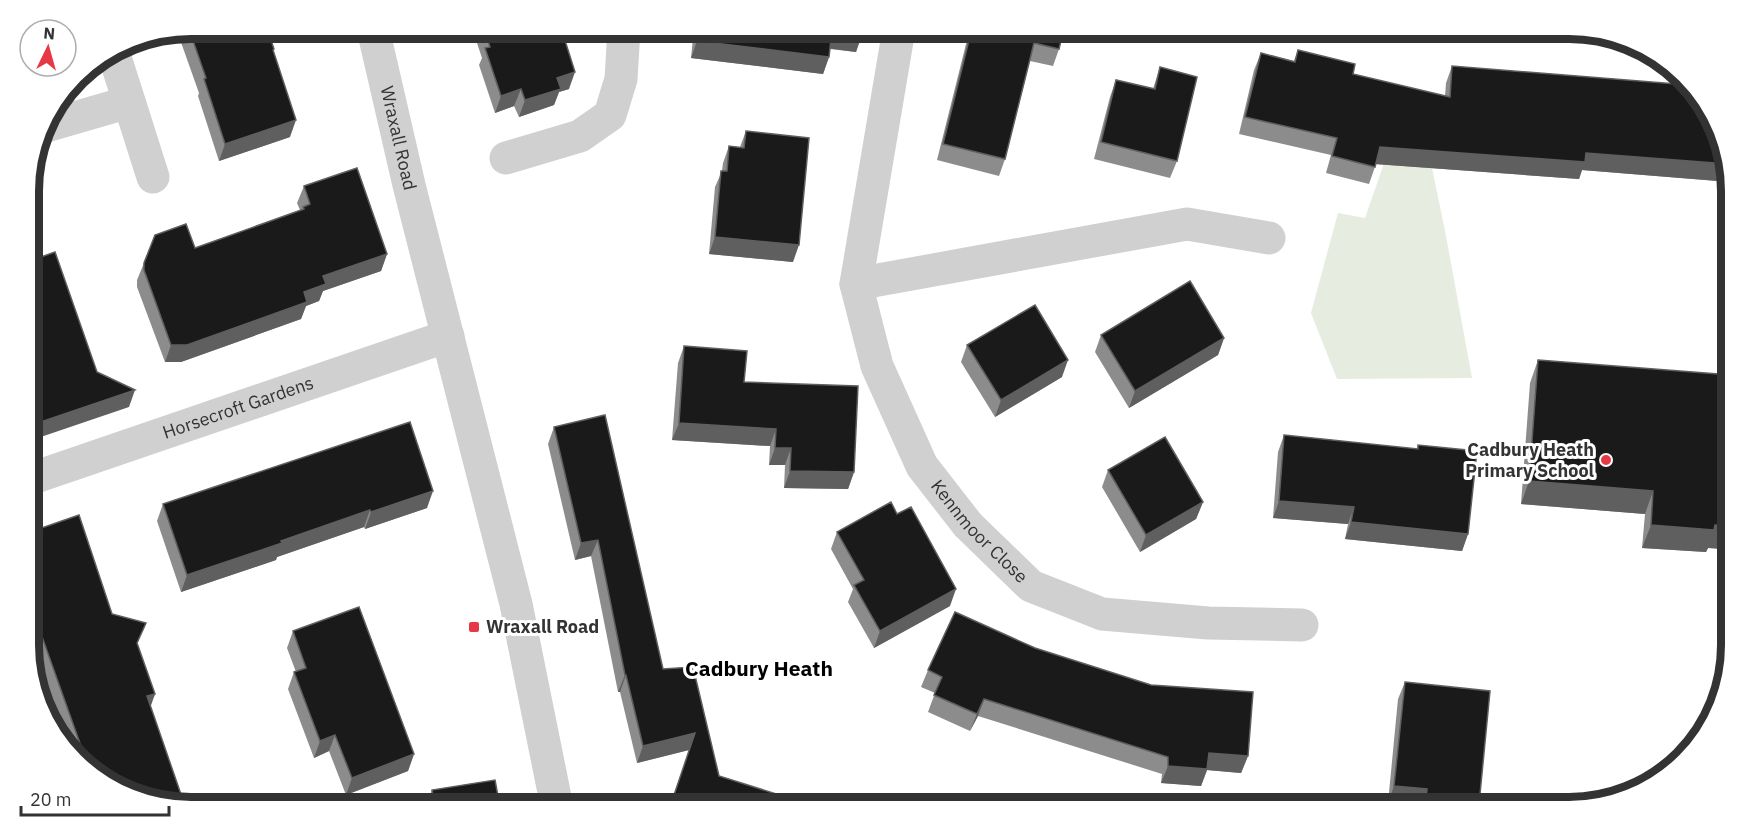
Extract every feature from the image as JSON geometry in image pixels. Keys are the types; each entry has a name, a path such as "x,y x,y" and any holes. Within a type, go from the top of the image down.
{"street":[{"name":"Wraxall Road","path":"376,39 516,604 555,797"},
{"path":"506,158 580,136 610,115 621,79 623,39"},
{"name":"Kennmoor Close","path":"897,39 856,284 877,366 922,465 968,525 1031,586 1102,614 1208,623 1302,625"},
{"path":"116,60 153,177"},
{"path":"55,123 129,102"},
{"path":"856,284 1187,224 1269,237"},
{"name":"Horsecroft Gardens","path":"39,476 448,336"}],"shaded area":[{"path":"1396,129 1425,134 1472,378 1337,379 1311,313 1338,213 1365,218"}],"building":[{"path":"192,39 271,39 296,120 225,144 204,79 206,78"},
{"path":"487,39 564,39 575,72 557,78 561,89 525,100 521,89 501,96 485,48 490,47"},
{"path":"697,39 831,39 829,57 697,41"},
{"path":"969,39 1061,39 1059,49 1034,43 1005,159 943,144"},
{"path":"1298,50 1355,64 1353,74 1450,97 1452,66 1678,84 1701,115 1716,151 1718,163 1586,153 1585,162 1380,147 1375,167 1332,156 1337,138 1245,117 1261,53 1295,62"},
{"path":"1160,67 1197,77 1177,161 1101,142 1116,80 1155,89"},
{"path":"746,131 809,138 799,245 715,237 721,171 727,171 729,146 744,148"},
{"path":"357,168 387,254 323,276 326,284 304,292 307,302 187,345 171,345 144,270 144,263 155,235 186,224 195,248 304,209 303,207 310,204 304,186"},
{"path":"39,251 41,257 55,252 97,372 135,390 39,423"},
{"path":"1190,281 1224,338 1135,391 1101,335"},
{"path":"1035,305 1068,360 1001,400 967,345"},
{"path":"684,346 747,351 744,382 858,386 854,472 790,471 791,448 775,448 776,429 679,423"},
{"path":"1538,360 1721,374 1721,525 1715,525 1714,530 1651,525 1653,491 1529,481"},
{"path":"605,415 663,669 693,667 719,776 786,797 673,797 695,733 643,746 625,675 598,540 581,543 554,427"},
{"path":"410,422 433,491 371,512 370,510 187,575 163,504"},
{"path":"1284,435 1418,449 1418,445 1477,451 1468,534 1351,522 1354,507 1279,501"},
{"path":"1165,437 1203,502 1146,535 1108,470"},
{"path":"891,502 897,514 911,507 956,589 880,631 854,585 864,580 837,532"},
{"path":"79,515 112,614 146,623 137,643 155,694 147,696 182,797 151,792 133,785 115,777 84,754 39,628 39,529"},
{"path":"359,607 414,754 352,778 335,735 320,741 294,672 306,668 293,631"},
{"path":"955,612 1035,648 1151,685 1253,692 1248,756 1209,753 1207,769 1168,766 1168,757 984,699 977,714 934,695 942,677 928,670"},
{"path":"1405,682 1490,691 1480,794 1491,795 1491,797 1426,797 1427,789 1394,786"},
{"path":"495,780 498,797 433,797 432,790"}],"place":[{"name":"Cadbury Heath Primary School","path":"1606,460"},
{"name":"Wraxall Road","path":"474,627"}],"district":[{"name":"Cadbury Heath","path":"759,669"}]}
